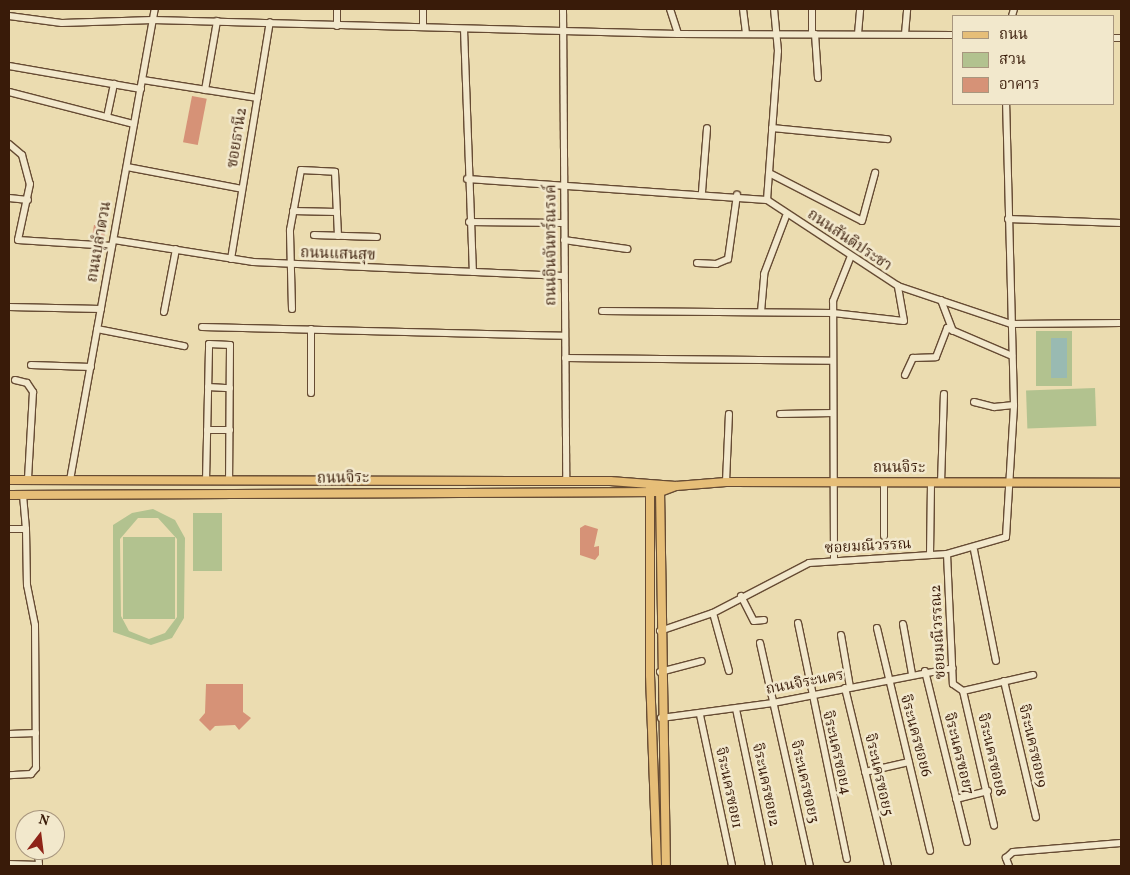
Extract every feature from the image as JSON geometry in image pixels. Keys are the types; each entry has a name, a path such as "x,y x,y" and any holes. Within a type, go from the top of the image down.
{"main road":[{"name":"ถนนจิระ","path":"9,480 566,481 660,482 676,486"},
{"path":"69,495 70,480"},
{"path":"373,480 378,487 374,492"},
{"path":"386,480 381,486 386,492"},
{"path":"650,482 650,675 657,866"},
{"path":"660,482 660,672 666,866"},
{"name":"ถนนจิระ","path":"9,496 374,492 660,492 676,486 726,482 1121,483"}],"street":[{"name":"ถนนบุลำดวน","path":"70,480 156,9"},
{"path":"337,26 338,9"},
{"path":"423,9 423,27"},
{"name":"ถนนอินจันทร์ณรงค์","path":"563,9 566,481"},
{"path":"670,9 678,34"},
{"path":"743,9 746,33"},
{"path":"467,179 702,192 767,200 771,174 778,35 774,9"},
{"path":"812,9 818,78"},
{"path":"858,34 860,9"},
{"path":"905,34 907,9"},
{"path":"9,16 62,22 153,20 678,34 952,35"},
{"path":"205,90 217,21"},
{"name":"ซอยธานี2","path":"231,259 270,22"},
{"path":"464,29 468,222 473,272"},
{"path":"9,66 141,89"},
{"path":"142,80 258,98"},
{"path":"107,117 114,84"},
{"path":"9,92 134,124"},
{"path":"1006,105 1014,405 1013,484"},
{"path":"702,192 707,128"},
{"path":"772,128 887,139"},
{"path":"9,144 22,155 28,169 28,200 9,198"},
{"path":"127,166 242,189"},
{"path":"292,309 292,210 301,170 335,172 338,236"},
{"path":"771,174 862,221 875,173"},
{"path":"697,263 716,264 728,259 736,195"},
{"name":"ถนนแสนสุข","path":"28,200 18,240 113,243 176,249 231,259 292,265 564,276"},
{"name":"ถนนสันติประชา","path":"767,200 786,216 898,286 1011,324 1121,323"},
{"path":"292,210 337,212"},
{"path":"761,312 764,274 786,216"},
{"path":"1008,219 1121,222"},
{"path":"468,222 564,223"},
{"path":"314,235 377,237"},
{"path":"564,240 626,249"},
{"path":"164,312 176,249"},
{"path":"834,559 832,301 851,256"},
{"path":"602,311 833,313 904,321 898,286"},
{"path":"941,300 953,330"},
{"path":"9,307 101,309"},
{"path":"202,327 565,336"},
{"path":"905,374 913,358 936,357 947,328 1012,356"},
{"path":"97,329 184,346"},
{"path":"311,329 311,393"},
{"path":"206,481 209,344 230,345 229,481"},
{"path":"565,358 832,361"},
{"path":"31,365 90,367"},
{"path":"15,380 27,383 33,392 28,480"},
{"path":"208,387 230,388"},
{"path":"941,483 944,394"},
{"path":"974,402 994,407 1014,405"},
{"path":"780,414 833,413"},
{"path":"726,482 729,414"},
{"path":"207,430 230,430"},
{"path":"884,483 884,536"},
{"path":"930,555 931,483"},
{"name":"ซอยมณีวรรณ","path":"660,631 712,613 781,574 834,559 947,554 974,550 1006,537 1013,484"},
{"path":"9,775 35,771 36,626 27,585 23,495"},
{"path":"9,529 26,529"},
{"path":"974,550 996,661"},
{"name":"ซอยมณีวรรณ2","path":"947,554 953,684 963,691 1033,675"},
{"path":"741,596 754,621 764,620"},
{"path":"712,613 730,671"},
{"name":"จิระนครซอย4","path":"798,623 810,696 847,859"},
{"path":"903,624 912,674"},
{"name":"จิระนครซอย6","path":"877,628 886,680 909,762 930,851"},
{"name":"จิระนครซอย5","path":"841,635 847,688 888,866"},
{"name":"จิระนครซอย3","path":"760,643 810,866"},
{"path":"660,672 702,661"},
{"name":"ถนนจิระนคร","path":"661,718 700,715 773,703 925,671 953,668"},
{"name":"จิระนครซอย7","path":"925,671 968,842"},
{"name":"จิระนครซอย9","path":"1004,681 1036,817"},
{"name":"จิระนครซอย8","path":"963,691 988,791 994,825"},
{"name":"จิระนครซอย2","path":"736,709 769,866"},
{"name":"จิระนครซอย1","path":"700,715 732,866"},
{"path":"9,734 36,733"},
{"path":"865,772 909,762"},
{"path":"956,799 988,791"},
{"path":"1009,866 1006,858 1013,852 1121,842"},
{"path":"9,864 39,865 39,860"}],"green space":[{"path":"1036,331 1072,331 1072,386 1036,386"},
{"path":"1095,388 1096,426 1027,428 1026,390"},
{"path":"153,509 175,520 185,538 184,618 172,638 151,645 113,632 113,525 132,513","holes":["138,518 158,518 177,539 177,617 165,633 149,639 129,631 121,616 120,539"]},
{"path":"193,513 222,513 222,571 193,571"},
{"path":"123,537 175,537 175,619 123,619"}],"water":[{"path":"1051,338 1067,338 1067,378 1051,378"}],"building":[{"path":"192,96 207,99 198,145 183,142"},
{"path":"94,225 106,227 104,240 92,238"},
{"path":"585,525 598,529 594,547 599,546 599,555 595,560 580,555 580,528"},
{"path":"206,684 243,684 243,712 251,718 239,730 235,725 215,726 210,731 199,720 205,713"}]}
